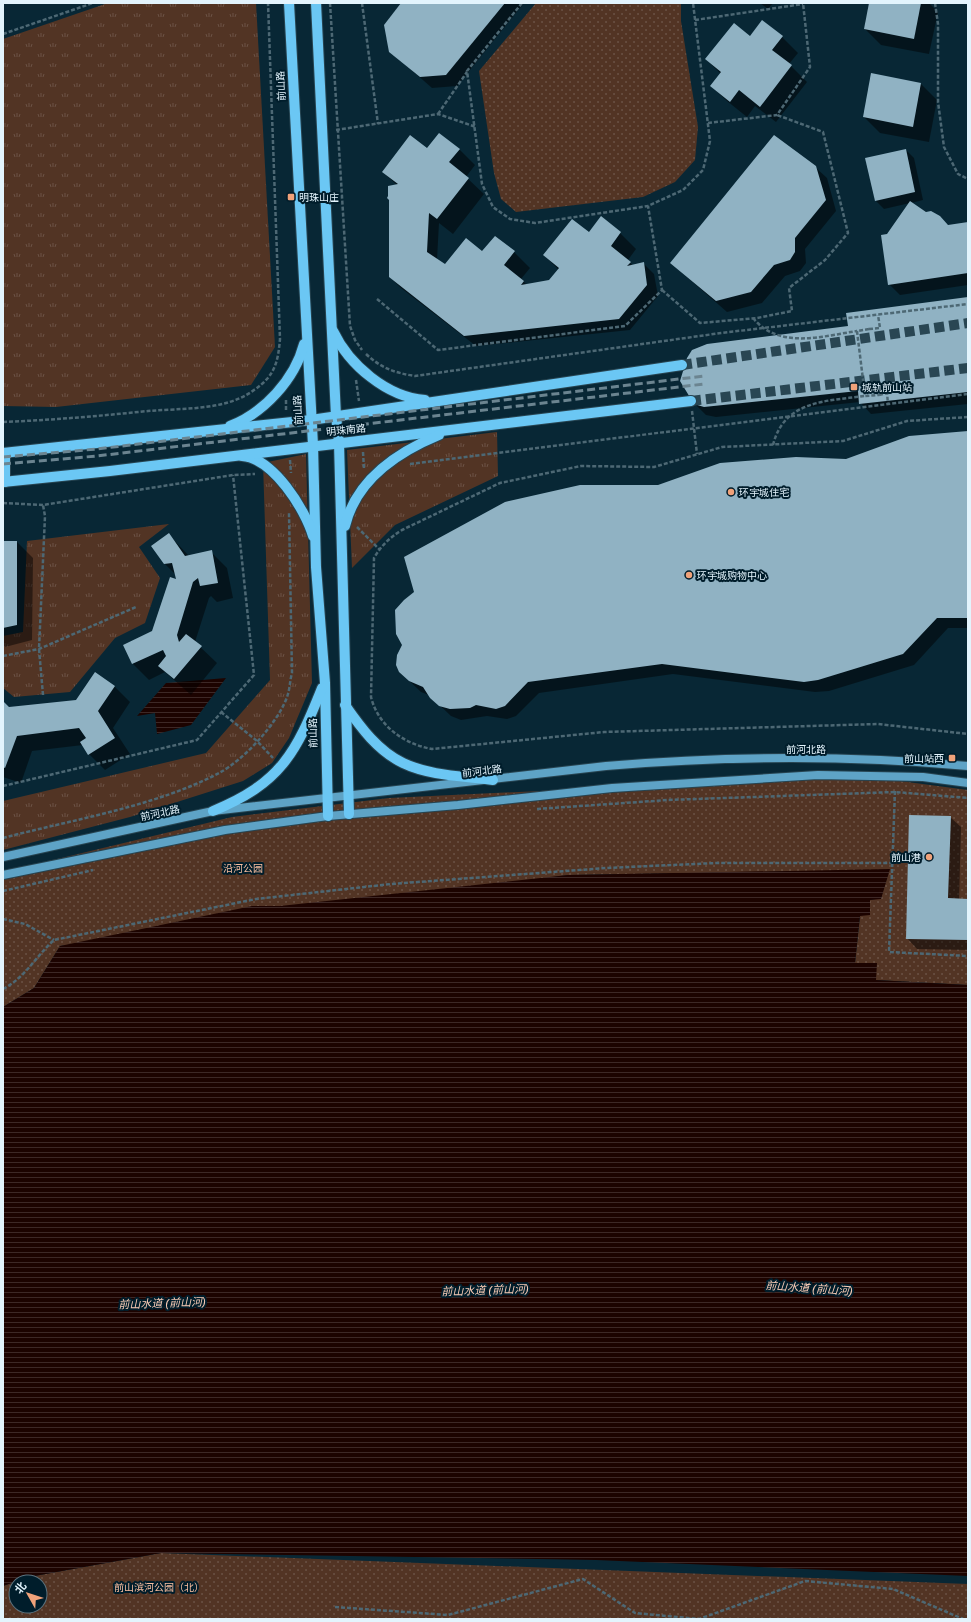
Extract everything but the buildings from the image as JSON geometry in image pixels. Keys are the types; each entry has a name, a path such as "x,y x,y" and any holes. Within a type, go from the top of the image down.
{"main road":[{"name":"前山路","path":"289,3 313,445 316,547 325,683 328,816"},
{"path":"316,3 336,416 340,443 345,705 349,814"},
{"path":"332,328 351,358 376,380 393,390 410,397 437,401"},
{"path":"219,430 233,425 258,410 285,383 296,369 301,355 306,331"},
{"name":"明珠南路","path":"4,453 311,420 682,365"},
{"name":"明珠南路","path":"4,482 691,401"},
{"path":"342,542 347,517 358,496 382,467 415,445 457,429"},
{"path":"4,453 4,482"},
{"path":"230,456 246,457 258,461 276,476 299,506 312,532 316,547"},
{"path":"213,811 240,800 282,767 298,744 325,683"},
{"path":"345,705 369,737 384,751 403,763 427,770 493,780"},
{"name":"前河北路","path":"3,857 213,811 665,761 810,758 893,759 968,766"},
{"path":"3,875 225,830 328,816 458,805 612,788 818,775 922,777 968,783"}],"path":[{"path":"3,34 93,3"},
{"path":"3,422 57,420 212,405 239,399 254,391 269,377 278,360 280,339 268,3"},
{"path":"330,3 350,326 355,340 364,353 384,368 398,374 415,376 764,328 968,304"},
{"path":"362,3 378,124"},
{"path":"438,114 467,71 522,3"},
{"path":"467,71 476,127 482,184 493,207 510,220 535,223 648,206 683,190 703,170 710,140 693,3"},
{"path":"935,3 938,24 938,102 944,147 958,174 968,179"},
{"path":"695,20 803,4 810,67 777,115"},
{"path":"322,133 438,114 476,127"},
{"path":"648,206 662,290 700,323 753,318 792,311 789,288 825,260 848,233 823,132 777,115 708,123"},
{"path":"377,299 438,350 625,326 662,290"},
{"path":"753,318 764,328 787,337 809,338 880,328 878,315"},
{"path":"857,331 865,396"},
{"path":"773,445 778,430 788,417 802,408 820,402 879,394 887,394 888,404"},
{"path":"407,464 968,394"},
{"path":"691,401 697,454"},
{"path":"968,417 907,421 843,441 722,447 654,467 581,466 500,483 402,530 387,540 379,549 374,558 371,697 374,710 386,725 400,737 416,746 432,749 604,732 878,724 968,734"},
{"path":"3,503 43,505 233,475 255,474 261,477"},
{"path":"3,786 197,740 254,675 233,475"},
{"path":"42,695 39,649 45,516 43,505"},
{"path":"3,838 139,804 187,788 220,773 242,756 257,741 278,714 288,695 292,673 289,514 287,508"},
{"path":"347,517 379,549"},
{"path":"3,656 39,649 136,607"},
{"path":"221,712 257,741 282,767"},
{"path":"898,777 895,792 889,952 968,956"},
{"path":"534,809 668,800 895,792 968,798"},
{"path":"3,989 19,979 44,949 54,940 256,899 391,884 606,868 717,863 892,864"},
{"path":"3,891 94,870"},
{"path":"3,919 25,924 54,940"},
{"path":"335,1607 448,1615 583,1579 635,1613 699,1618 805,1581 893,1590 963,1619"}],"green space":[{"path":"108,3 256,3 275,347 251,385 56,407 3,406 3,39"},
{"path":"536,3 681,3 681,21 698,127 695,160 675,182 643,197 516,212 501,199 494,173 479,71"},
{"path":"497,432 498,476 395,525 352,568 347,450"},
{"path":"306,454 312,683 289,738 272,763 243,781 130,817 3,850 3,801 206,753 270,680 263,463"},
{"path":"169,524 139,547 160,578 145,623 115,638 70,692 14,697 3,688 3,636 23,632 27,541"},
{"name":"沿河公园","path":"862,776 968,790 968,985 876,980 855,963 860,916 870,900 881,898 889,870 568,875 60,946 34,988 3,1007 3,872 232,817 389,798"},
{"name":"前山滨河公园（北）","path":"161,1553 968,1584 968,1619 3,1619 3,1586 8,1584 8,1614 48,1614 48,1574 46,1574"}],"water":[{"path":"226,678 191,725 157,734 155,713 137,716 166,683"},
{"name":"前山水道 (前山河)","path":"890,869 881,899 870,900 870,915 860,916 855,963 877,963 876,980 968,985 968,1576 596,1560 161,1553 46,1574 8,1574 8,1584 3,1586 3,1007 34,988 60,946 252,906 280,906 568,875"}],"tunnel":[{"path":"682,365 968,323"},
{"path":"691,401 968,368"}],"railway":[{"path":"3,457 97,449 704,376"},
{"path":"3,464 97,456 704,384"}],"place":[{"name":"明珠山庄","path":"291,197"},
{"name":"城轨前山站","path":"854,387"},
{"name":"环宇城住宅","path":"731,492"},
{"name":"环宇城购物中心","path":"689,575"},
{"name":"前山站西","path":"952,758"},
{"name":"前山港","path":"929,857"}]}
